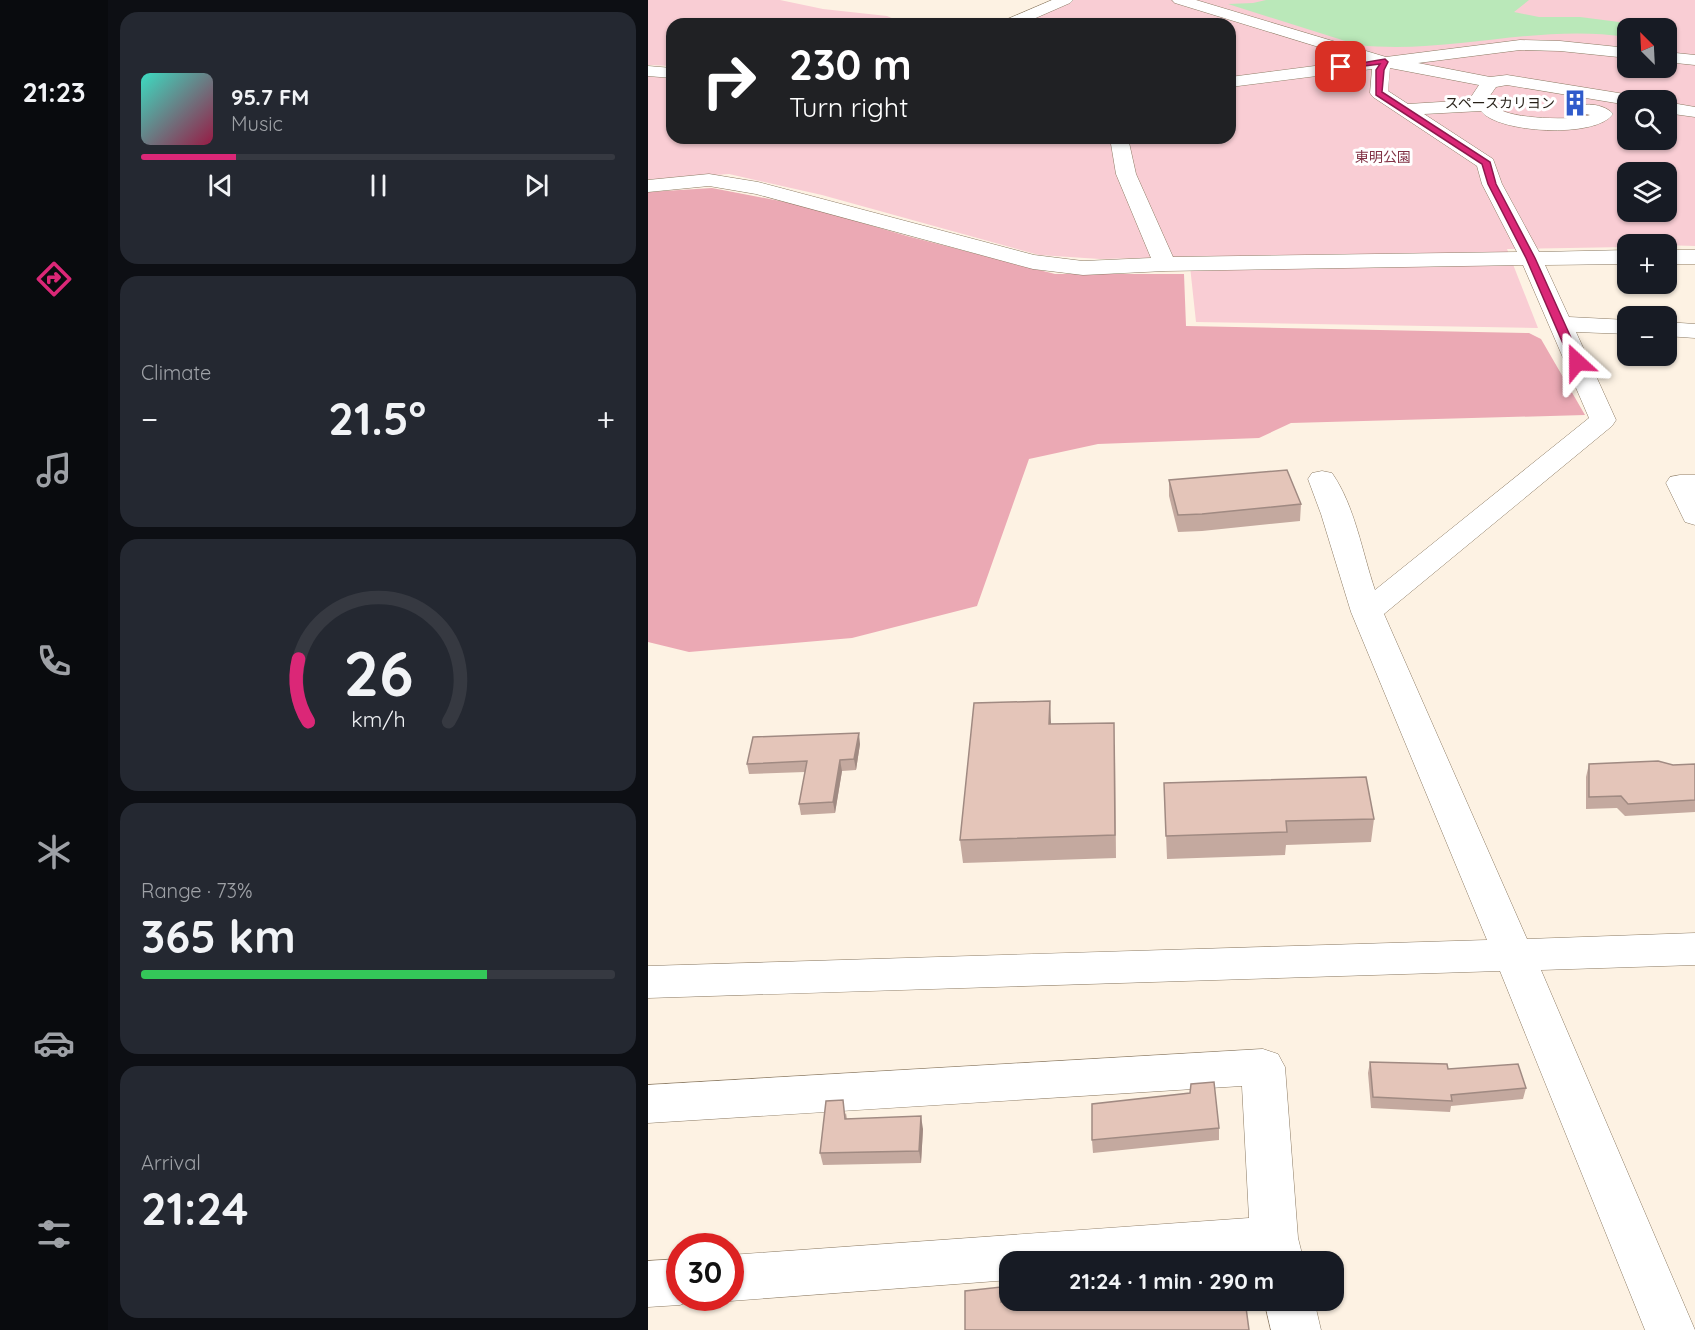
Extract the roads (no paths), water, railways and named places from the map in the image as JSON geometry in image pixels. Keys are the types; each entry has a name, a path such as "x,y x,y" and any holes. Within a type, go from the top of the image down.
{"street":[{"path":"1023,18 1065,0"},
{"path":"1180,0 1385,62 1490,82 1507,80 1617,98"},
{"path":"1236,81 1520,45 1560,45 1617,52"},
{"path":"1677,58 1695,60"},
{"path":"1385,62 1380,70 1378,93 1402,110 1479,140 1519,120 1548,87"},
{"path":"648,71 666,72"},
{"path":"1490,82 1480,97 1485,105 1500,117 1568,124 1585,123 1600,118 1604,114 1588,110"},
{"path":"1402,110 1485,105"},
{"path":"1677,109 1695,112"},
{"path":"1367,612 1603,420 1531,258 1492,184 1479,140"},
{"path":"1120,144 1126,174 1165,264"},
{"path":"648,186 709,180 758,188 1033,262 1083,267 1617,257"},
{"path":"1677,257 1695,257"},
{"path":"1559,324 1617,327"},
{"path":"1677,330 1695,331"},
{"path":"1322,479 1333,504 1367,612 1516,956 1670,1330"},
{"path":"1695,483 1680,483 1695,516"},
{"path":"648,982 1695,949"},
{"path":"648,1104 1263,1067 1277,1250 744,1277"},
{"path":"648,1284 666,1283"},
{"path":"1292,1311 1296,1330"}],"place":[{"name":"スペースカリヨン","path":"1575,103"}],"park label":[{"name":"東明公園","path":"1383,157"}]}
